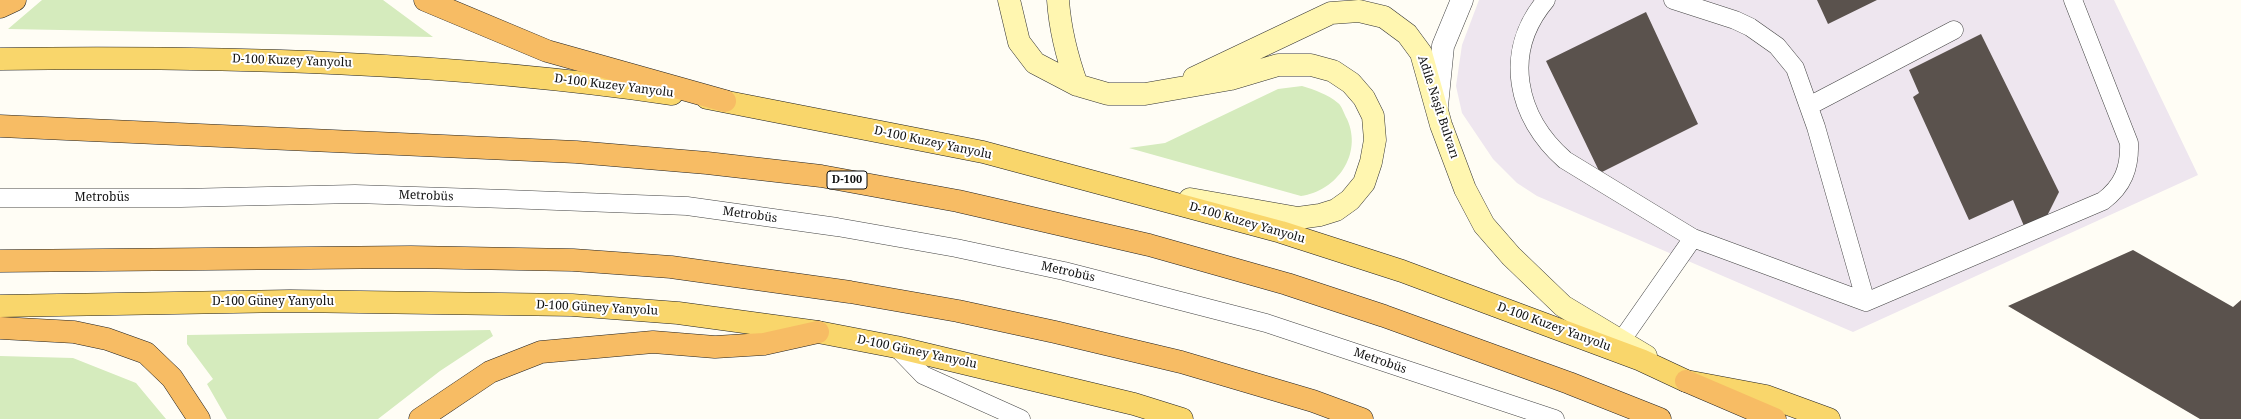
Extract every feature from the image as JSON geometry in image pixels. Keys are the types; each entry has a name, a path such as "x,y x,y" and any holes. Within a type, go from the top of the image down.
{"highway":[{"path":"0,7 15,0"},
{"path":"425,0 547,51 725,101"},
{"name":"D-100","path":"0,126 576,152 707,162 821,176 958,201 1149,245 1287,284 1384,316 1569,383 1660,419"},
{"path":"0,261 411,257 573,260 671,267 850,292 958,311 1055,332 1181,362 1313,401 1362,419"},
{"path":"0,328 74,332 107,339 146,353 172,378 199,419"},
{"path":"420,419 490,372 541,352 653,342 715,347 764,344 818,332"},
{"path":"1686,381 1775,419"}],"main road":[{"name":"Adile Naşit Bulvarı","path":"1009,0 1019,42 1035,63 1078,85 1108,94 1145,94 1231,79 1278,65 1311,65 1333,71 1351,83 1364,98 1373,116 1375,140 1371,162 1364,183 1350,200 1336,210 1320,215 1298,218 1119,188"},
{"path":"1058,0 1060,22 1066,54 1078,85"},
{"name":"Adile Naşit Bulvarı","path":"1175,88 1331,13 1359,11 1384,17 1407,34 1421,53 1437,106 1441,125 1466,188 1484,225 1510,256 1563,306 1686,381"},
{"name":"D-100 Kuzey Yanyolu","path":"0,59 174,59 363,64 489,72 604,84 725,101 983,152 1281,232 1402,272 1641,360 1686,381 1766,396 1829,419"},
{"name":"D-100 Güney Yanyolu","path":"0,306 290,301 572,305 678,313 818,332 896,347 1134,404 1182,419"}],"street":[{"path":"1331,13 1362,0"},
{"path":"1437,106 1443,46 1462,0"}],"lane":[{"path":"1546,0 1533,15 1525,34 1521,54 1522,94 1528,113 1538,131 1550,147 1565,160 1693,238 1866,302 2103,201 2121,184 2127,172 2130,158 2129,143 2073,0"},
{"path":"1673,0 1735,20 1764,35 1777,46 1795,68 1809,106 1866,302"},
{"path":"1809,106 1954,30"},
{"name":"Metrobüs","path":"0,198 181,198 355,194 687,206 837,227 956,248 1064,271 1266,323 1555,419"},
{"path":"1621,341 1693,238"},
{"path":"896,347 923,375 964,395 1021,419"},
{"name":"Metrobüs","path":"1477,394 1523,419"},
{"path":"964,395 1002,419"}],"shaded area":[{"path":"1479,0 2114,0 2198,175 1853,332 1537,196 1517,183 1493,159 1462,113 1456,86 1462,45"}],"green space":[{"path":"42,0 383,0 433,37 8,29"},
{"path":"1302,86 1325,95 1338,103 1347,119 1351,132 1352,145 1344,169 1336,179 1326,187 1314,193 1301,196 1129,148 1165,143 1278,89"},
{"path":"490,330 493,336 440,371 378,419 227,419 207,384 213,379 187,344 187,335"},
{"path":"0,356 73,358 136,383 166,419 0,419"}],"building":[{"path":"1817,0 1877,0 1828,24"},
{"path":"1646,12 1698,124 1600,173 1546,61"},
{"path":"1981,34 2059,192 2047,216 2024,226 2013,200 1969,220 1913,97 1919,93 1909,70"},
{"path":"2133,250 2233,307 2241,300 2241,419 2200,419 2008,306"}]}
